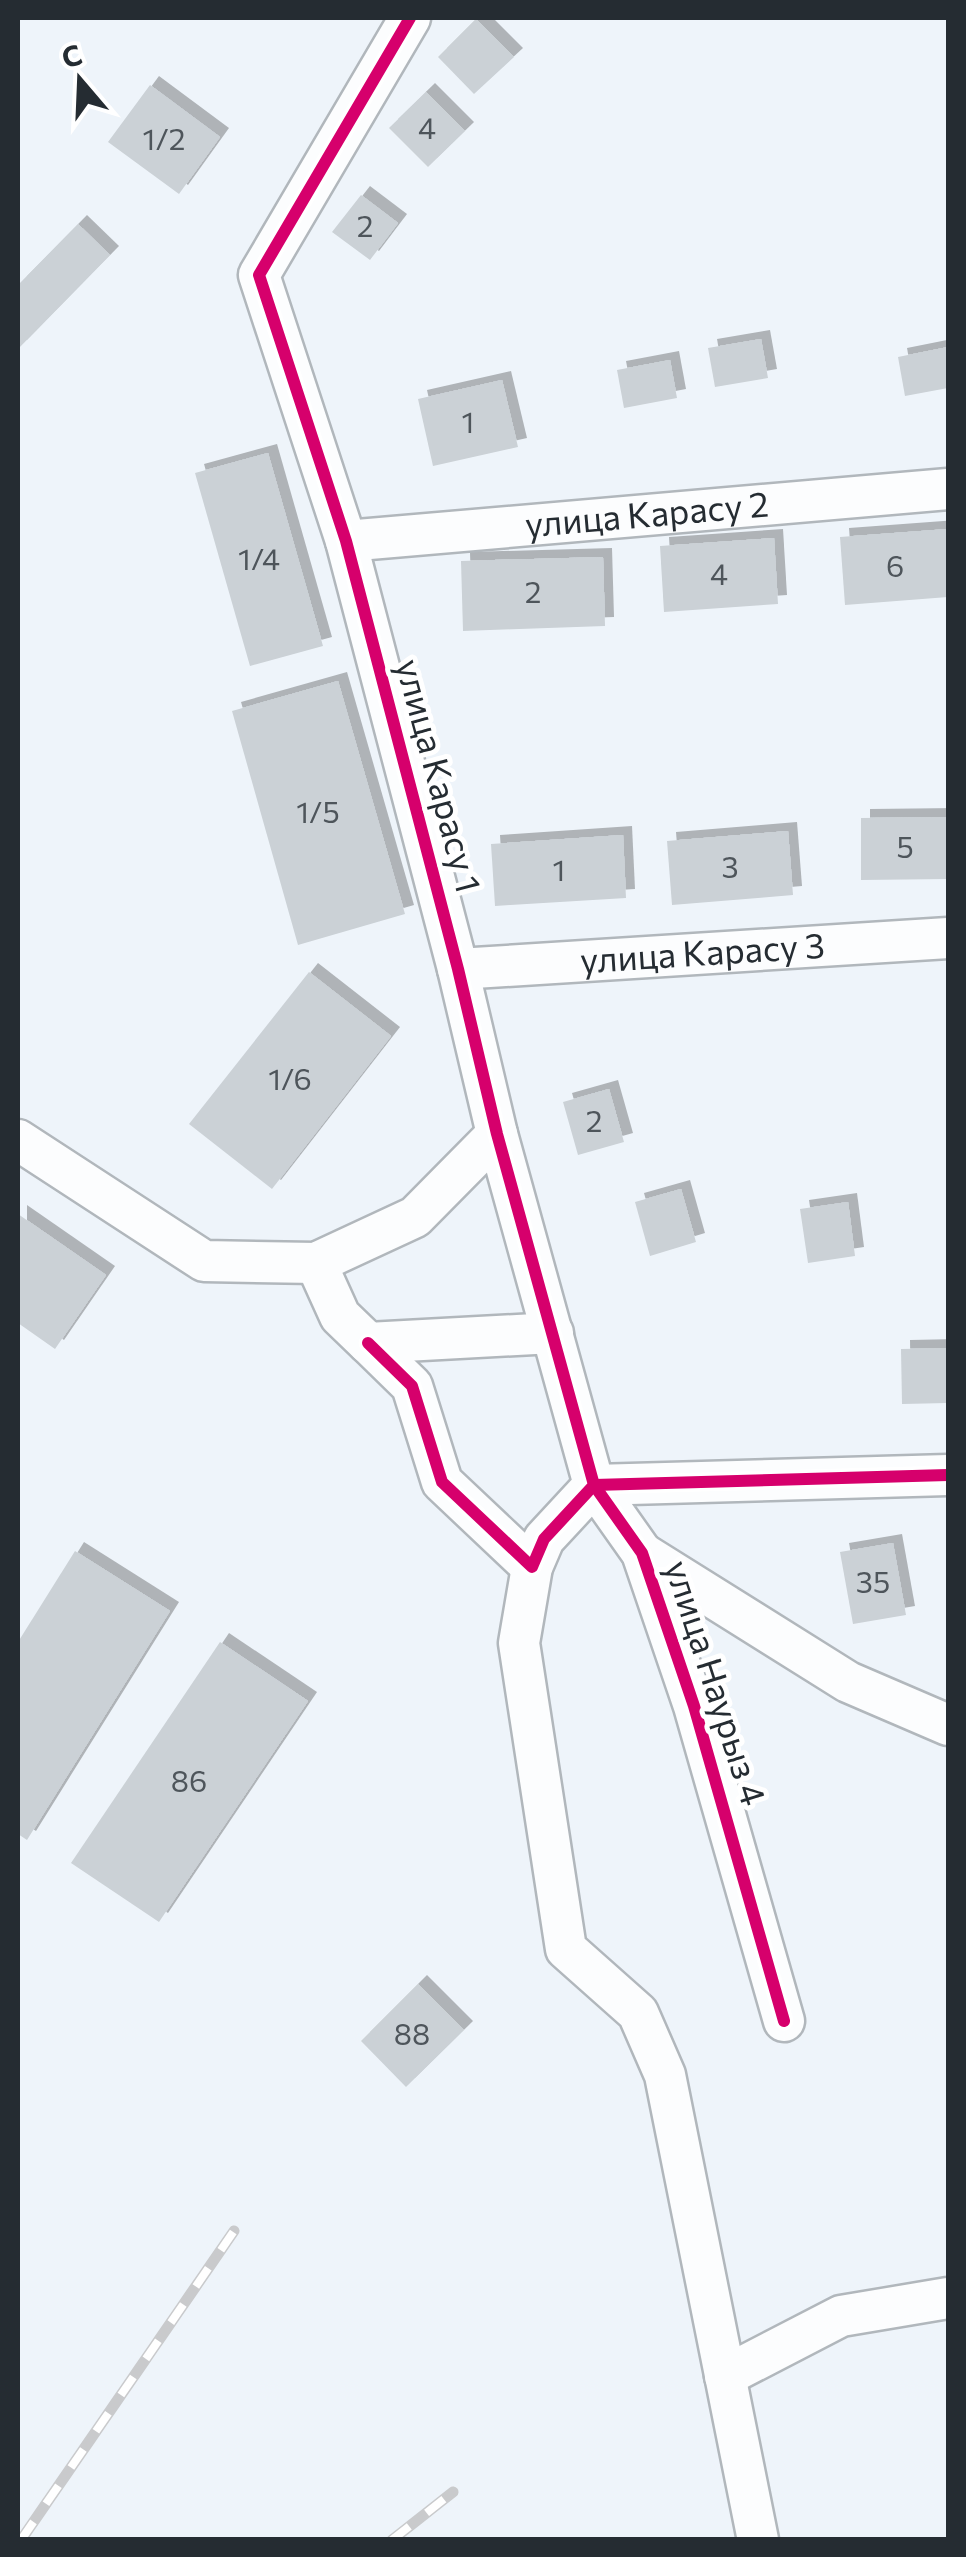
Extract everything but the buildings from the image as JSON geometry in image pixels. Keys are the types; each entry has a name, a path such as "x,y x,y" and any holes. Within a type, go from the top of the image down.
{"street":[{"name":"улица Карасу 1","path":"410,18 258,276 346,542 498,1134 594,1485"},
{"name":"улица Карасу 2","path":"346,542 948,489"},
{"name":"улица Карасу 3","path":"458,969 948,938"},
{"path":"18,1140 204,1261 316,1262 415,1216 498,1134"},
{"path":"316,1262 340,1316 412,1386 442,1482 532,1568"},
{"path":"368,1344 552,1333"},
{"path":"758,2540 665,2075 638,2013 566,1948 519,1642 532,1568 544,1539 594,1485 948,1474"},
{"name":"улица Наурыз 4","path":"594,1485 642,1553 694,1706 784,2021"},
{"path":"642,1553 848,1682 948,1724"},
{"path":"725,2376 840,2316 948,2298"}],"railway":[{"path":"21,2540 234,2231"},
{"path":"392,2540 453,2492"}],"cycle path":[{"path":"368,1343 412,1386 442,1482 532,1567 544,1539 594,1485 497,1134 346,541 259,275 410,18"},
{"path":"784,2021 694,1706 642,1553 594,1485 948,1475"}]}
